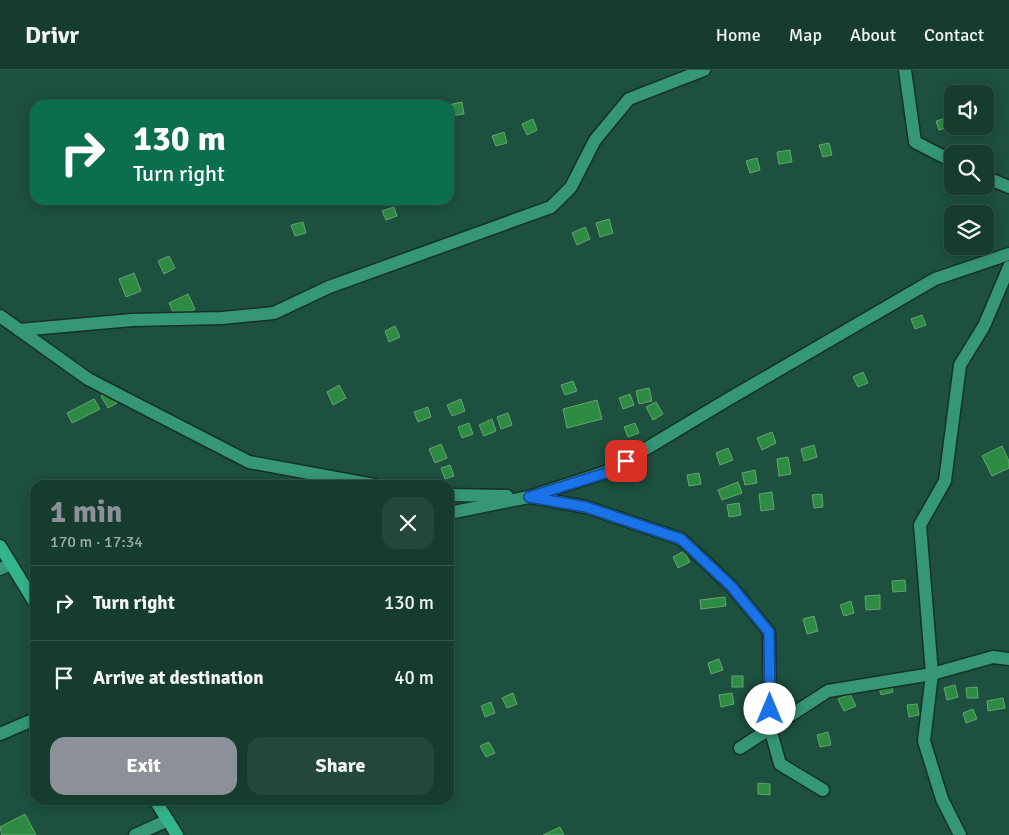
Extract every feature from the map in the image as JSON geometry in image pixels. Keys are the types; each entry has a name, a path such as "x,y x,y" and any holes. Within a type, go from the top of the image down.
{"main road":[{"path":"0,546 5,566 30,597"},
{"path":"159,805 177,835"}],"street":[{"path":"19,330 132,320 222,318 274,313 329,287 550,207 571,186 595,140 629,99 704,70"},
{"path":"905,70 915,142 944,157"},
{"path":"994,181 1009,187"},
{"path":"454,512 529,497 609,472 727,400 935,279 1009,254"},
{"path":"960,835 942,799 924,741 932,674 920,525 945,481 960,365 984,326 1009,267"},
{"path":"0,316 88,379 249,462 347,480"},
{"path":"454,495 529,497 586,507 681,539 731,586 769,632 770,728 780,764 823,790"},
{"path":"740,748 828,691 932,674 993,657 1009,658"},
{"path":"0,734 30,721"},
{"path":"135,835 168,820"}],"building":[{"path":"462,102 464,114 454,115 454,104"},
{"path":"533,119 537,130 527,135 522,124"},
{"path":"944,119 944,128 939,130 936,121"},
{"path":"504,132 507,143 496,146 492,136"},
{"path":"829,143 832,155 823,157 819,145"},
{"path":"790,150 792,162 779,164 777,152"},
{"path":"757,158 760,170 750,173 746,161"},
{"path":"394,207 397,216 386,220 382,211"},
{"path":"609,219 613,233 600,237 596,223"},
{"path":"303,222 306,233 295,236 291,225"},
{"path":"585,227 590,239 577,245 572,233"},
{"path":"169,256 175,268 164,274 158,261"},
{"path":"134,273 141,291 126,297 119,279"},
{"path":"188,294 195,309 176,318 169,303"},
{"path":"922,315 926,325 915,329 911,319"},
{"path":"395,326 400,337 389,342 385,331"},
{"path":"863,372 868,383 858,387 853,377"},
{"path":"573,381 577,391 565,395 561,385"},
{"path":"339,385 346,398 333,405 327,392"},
{"path":"649,388 652,401 639,404 636,391"},
{"path":"110,391 117,403 108,408 101,396"},
{"path":"630,394 634,405 623,409 619,398"},
{"path":"94,399 100,409 72,423 67,413"},
{"path":"461,399 465,411 452,416 447,405"},
{"path":"597,400 602,419 567,428 563,409"},
{"path":"656,402 663,414 653,420 646,407"},
{"path":"428,407 431,417 418,422 414,412"},
{"path":"508,413 512,425 501,429 497,417"},
{"path":"492,419 496,431 484,436 479,425"},
{"path":"469,423 473,434 462,438 458,427"},
{"path":"635,423 639,433 628,437 624,427"},
{"path":"772,432 776,443 762,450 757,438"},
{"path":"441,444 447,458 435,463 429,449"},
{"path":"814,445 817,457 804,461 801,449"},
{"path":"1002,446 1009,461 1009,468 992,476 982,456"},
{"path":"728,448 733,460 720,465 716,453"},
{"path":"788,457 791,474 779,476 777,459"},
{"path":"450,465 454,476 445,479 441,468"},
{"path":"755,470 757,483 745,485 742,473"},
{"path":"699,473 701,484 689,486 687,475"},
{"path":"738,482 742,493 722,500 718,490"},
{"path":"772,492 774,509 761,511 759,494"},
{"path":"822,494 823,507 814,508 812,495"},
{"path":"739,503 741,515 729,517 727,505"},
{"path":"684,551 690,562 678,568 673,557"},
{"path":"905,580 906,591 893,592 892,581"},
{"path":"880,595 880,609 866,610 865,596"},
{"path":"725,597 726,606 701,609 700,600"},
{"path":"851,601 854,613 844,616 840,605"},
{"path":"814,616 818,631 807,634 803,619"},
{"path":"719,659 723,670 711,674 708,663"},
{"path":"732,676 743,676 743,687 732,687"},
{"path":"891,680 893,692 881,695 878,683"},
{"path":"955,685 958,697 947,700 944,688"},
{"path":"977,687 978,698 967,698 966,688"},
{"path":"513,693 517,704 507,708 502,698"},
{"path":"732,693 734,704 721,707 719,695"},
{"path":"850,694 856,706 844,711 838,699"},
{"path":"1003,698 1005,708 988,711 987,701"},
{"path":"491,702 495,713 485,717 481,706"},
{"path":"917,704 919,715 909,717 907,705"},
{"path":"973,709 977,719 966,723 963,713"},
{"path":"828,732 831,745 820,747 817,735"},
{"path":"489,742 495,753 486,757 480,746"},
{"path":"758,783 770,784 770,795 758,794"},
{"path":"25,814 36,835 2,835 0,827"},
{"path":"560,827 564,835 543,835"}],"route":[{"path":"626,461 609,472 529,497 586,507 681,539 731,586 769,632 770,709"}]}
